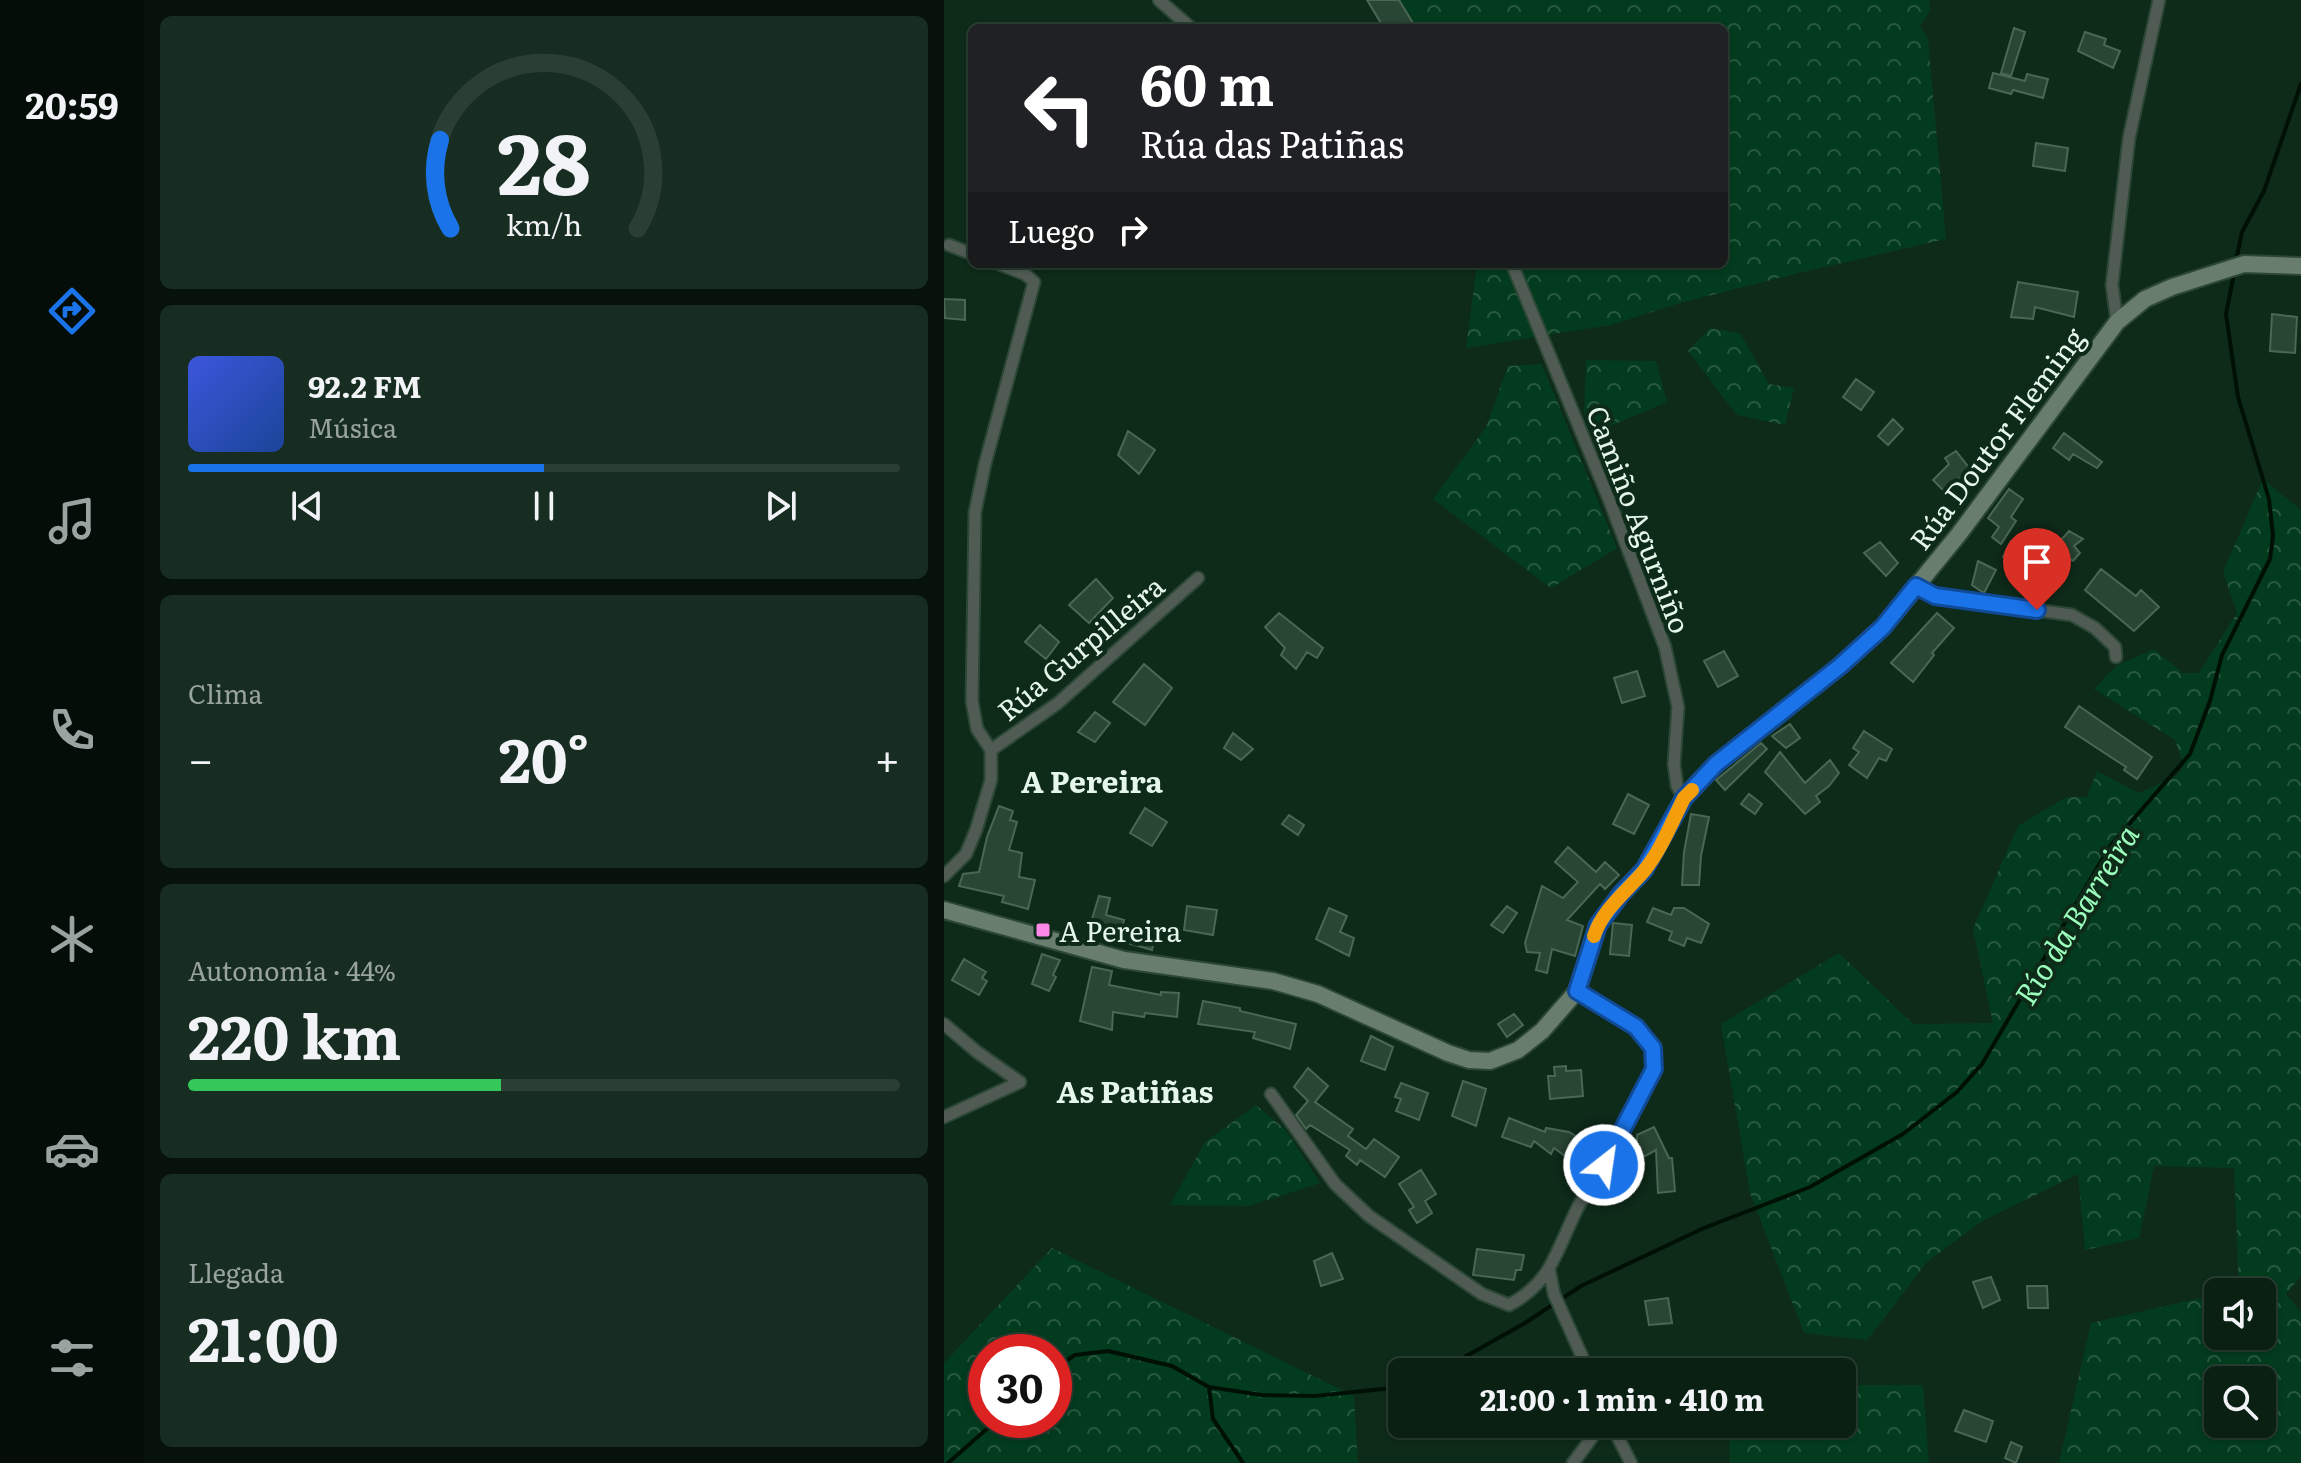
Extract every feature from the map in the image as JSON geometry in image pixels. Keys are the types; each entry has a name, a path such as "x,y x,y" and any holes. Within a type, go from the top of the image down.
{"main road":[{"name":"Rúa Doutor Fleming","path":"944,910 1124,960 1273,981 1318,994 1469,1060 1490,1061 1518,1050 1542,1031 1577,991 1598,925 1644,870 1684,798 1716,764 1840,666 1883,627 1959,534 2117,322 2145,299 2230,268 2244,264 2301,266"}],"street":[{"path":"1159,0 1186,24"},
{"path":"2117,322 2112,285 2129,138 2159,0"},
{"path":"949,245 968,252"},
{"path":"944,876 966,854 991,780 991,750 977,729 972,701 975,512 1034,282 1025,274 1009,268"},
{"name":"Camiño Agurniño","path":"1514,268 1610,502 1665,647 1678,707 1674,764 1677,786 1684,798"},
{"name":"Rúa Gurpilleira","path":"991,750 1058,703 1198,578"},
{"name":"Rúa Doutor Fleming","path":"1916,586 1935,596 2072,615 2095,628 2115,647 2116,657"},
{"path":"1271,1094 1335,1184 1369,1216 1482,1294 1509,1305 1529,1294 1549,1269 1579,1206 1617,1144 1654,1069 1653,1048 1636,1027 1577,991"},
{"path":"944,1024 1020,1082 944,1117"},
{"path":"1549,1269 1554,1294 1583,1358"},
{"path":"1573,1463 1592,1438"},
{"path":"1618,1438 1631,1463"}],"green space":[{"path":"1395,0 1929,0 1930,11 1920,26 1928,39 1946,239 1680,303 1611,325 1466,348 1476,268 1728,268 1728,24 1408,24"},
{"path":"1710,328 1740,333 1769,384 1794,388 1785,425 1737,415 1688,351"},
{"path":"1586,360 1656,361 1667,402 1601,430 1584,414"},
{"path":"1542,364 1617,548 1551,588 1433,499 1486,427 1508,366"},
{"path":"2263,479 2301,510 2301,1276 2286,1294 2301,1312 2301,1463 2059,1463 2091,1323 2204,1297 2204,1350 2276,1350 2276,1278 2239,1278 2234,1168 2154,1166 2139,1238 2085,1250 2078,1174 1981,1222 1927,1262 1867,1340 1804,1333 1750,1193 1721,1024 1839,953 1913,1024 1993,1023 1973,929 2018,826 2066,797 2087,797 2097,771 2139,793 2176,776 2184,766 2175,740 2094,689 2116,666 2154,649 2183,673 2199,673 2237,613 2223,572"},
{"path":"1256,1105 1286,1130 1320,1183 1249,1206 1170,1205 1205,1142"},
{"path":"1052,1248 1354,1396 1358,1463 944,1463 944,1363 968,1337 968,1438 1072,1438 1072,1334 971,1334"},
{"path":"1856,1385 1923,1385 1929,1463 1730,1463 1729,1438 1856,1438"}],"building":[{"path":"1367,0 1399,0 1414,24 1382,24"},
{"path":"2014,28 2025,32 2011,76 2001,73"},
{"path":"2085,32 2106,39 2104,45 2120,51 2113,68 2078,51"},
{"path":"1993,73 2025,81 2027,74 2048,79 2043,98 2013,90 2011,94 1989,88"},
{"path":"2036,143 2068,148 2065,171 2033,166"},
{"path":"2018,282 2078,292 2074,317 2035,307 2033,319 2011,317"},
{"path":"944,299 965,300 965,320 945,318"},
{"path":"2272,314 2297,317 2295,353 2270,351"},
{"path":"1856,379 1874,392 1861,410 1843,397"},
{"path":"1893,419 1903,429 1888,445 1878,436"},
{"path":"1128,431 1155,450 1139,474 1118,455"},
{"path":"2064,433 2102,462 2097,468 2073,454 2069,460 2053,448"},
{"path":"1956,451 1970,469 1945,492 1933,480 1949,464 1945,458"},
{"path":"2009,489 2023,499 2011,517 2016,521 2001,544 1992,537 1999,527 1988,518"},
{"path":"2069,531 2083,539 2074,546 2080,553 2073,561 2069,558 2060,567 2047,556"},
{"path":"2011,541 2023,551 2012,563 2003,557"},
{"path":"1880,542 1898,563 1886,576 1864,553"},
{"path":"1978,561 1996,570 1984,593 1972,585"},
{"path":"2101,569 2136,596 2141,590 2159,607 2134,631 2085,590"},
{"path":"1096,579 1113,598 1089,623 1069,605"},
{"path":"1279,613 1323,648 1317,658 1307,652 1296,669 1281,655 1285,648 1265,627"},
{"path":"1937,613 1954,628 1932,653 1934,655 1913,682 1891,663"},
{"path":"1040,625 1059,642 1046,659 1025,642"},
{"path":"1724,651 1738,676 1718,687 1704,661"},
{"path":"1144,664 1172,688 1145,725 1113,702"},
{"path":"1637,671 1645,696 1622,703 1614,678"},
{"path":"2079,706 2152,757 2137,779 2124,770 2126,767 2065,727"},
{"path":"1095,712 1110,723 1095,742 1078,732"},
{"path":"1790,724 1800,738 1786,748 1772,736"},
{"path":"1864,731 1892,749 1886,761 1879,758 1867,778 1849,765 1859,752 1853,748"},
{"path":"1233,733 1253,749 1241,760 1224,748"},
{"path":"1761,743 1767,749 1725,790 1716,780"},
{"path":"1780,752 1805,783 1830,760 1839,773 1816,796 1820,802 1805,814 1765,772"},
{"path":"1628,794 1649,805 1634,834 1613,824"},
{"path":"1749,794 1762,804 1755,814 1741,804"},
{"path":"999,806 1013,811 1010,820 1017,822 1009,850 1022,853 1019,877 1035,880 1028,909 1002,902 1004,896 959,886 963,874 979,872 987,837"},
{"path":"1145,808 1167,822 1152,846 1130,833"},
{"path":"1691,814 1709,817 1699,885 1682,885 1684,852"},
{"path":"1289,815 1304,825 1298,835 1282,824"},
{"path":"1568,847 1596,872 1605,862 1619,875 1605,889 1600,884 1567,920 1583,926 1575,956 1552,949 1547,973 1536,970 1540,953 1527,952 1525,943 1542,886 1563,898 1578,882 1555,862"},
{"path":"1099,896 1110,898 1106,915 1124,920 1122,928 1155,936 1152,950 1088,932"},
{"path":"1187,906 1217,910 1213,935 1184,930"},
{"path":"1507,906 1517,913 1503,933 1491,925"},
{"path":"1329,908 1347,916 1340,932 1354,938 1349,956 1316,939"},
{"path":"1653,908 1671,915 1674,908 1684,908 1709,924 1701,943 1687,938 1684,946 1669,940 1672,932 1647,922"},
{"path":"1613,923 1632,925 1629,956 1610,954"},
{"path":"1042,954 1060,960 1049,991 1032,984"},
{"path":"964,959 986,972 982,978 987,981 979,995 952,980"},
{"path":"1092,967 1112,971 1109,985 1161,995 1161,992 1179,993 1177,1017 1145,1013 1144,1017 1113,1012 1112,1030 1080,1021"},
{"path":"1203,1001 1296,1024 1290,1049 1253,1038 1255,1032 1198,1024"},
{"path":"1514,1014 1523,1025 1507,1037 1498,1024"},
{"path":"1371,1036 1393,1047 1385,1070 1361,1061"},
{"path":"1566,1066 1566,1071 1581,1070 1583,1096 1550,1099 1548,1076 1555,1076 1554,1067"},
{"path":"1308,1068 1328,1086 1315,1102 1353,1129 1348,1136 1366,1149 1374,1139 1399,1157 1385,1177 1360,1160 1357,1165 1346,1156 1350,1150 1310,1125 1306,1129 1296,1115 1308,1101 1294,1087"},
{"path":"1463,1081 1486,1089 1476,1126 1452,1116"},
{"path":"1401,1083 1428,1093 1419,1120 1396,1111 1401,1099 1395,1097"},
{"path":"1509,1118 1545,1132 1546,1128 1569,1132 1598,1149 1585,1171 1554,1148 1551,1154 1534,1141 1531,1147 1502,1137"},
{"path":"1654,1127 1669,1158 1672,1158 1675,1191 1658,1193 1656,1150 1636,1161 1631,1148 1637,1145 1637,1135"},
{"path":"1421,1170 1436,1194 1425,1201 1432,1213 1417,1223 1409,1210 1414,1207 1399,1184"},
{"path":"1477,1249 1524,1255 1521,1270 1516,1270 1514,1280 1473,1275"},
{"path":"1332,1253 1343,1279 1321,1286 1314,1261"},
{"path":"1991,1277 2000,1300 1983,1308 1973,1282"},
{"path":"2027,1286 2047,1286 2048,1308 2028,1308"},
{"path":"1668,1298 1672,1323 1649,1325 1645,1301"},
{"path":"1964,1410 1993,1421 1986,1442 1955,1431"},
{"path":"2011,1442 2022,1447 2016,1463 2005,1458"}],"waterway":[{"name":"Río da Barreira","path":"2236,261 2242,232 2264,191 2301,84"},
{"name":"Río da Barreira","path":"1463,1358 1525,1323 1581,1286 1704,1228 1810,1187 1903,1134 1957,1092 1982,1064 2110,846 2190,754 2210,701 2222,655 2270,559 2273,536 2269,499 2238,397 2226,314 2234,274"},
{"name":"Río da Barreira","path":"1072,1357 1108,1351 1172,1366 1209,1387 1262,1395 1315,1396 1388,1388"},
{"path":"1209,1387 1213,1419 1243,1463"},
{"name":"Río da Barreira","path":"948,1463 976,1438"}],"slow traffic":[{"path":"1594,936 1598,925 1621,894 1644,870 1684,798 1692,790"}],"place":[{"name":"A Pereira","path":"1043,930"}],"district":[{"name":"A Pereira","path":"1092,780"},
{"name":"As Patiñas","path":"1135,1090"}],"route":[{"path":"1604,1165 1654,1069 1653,1048 1636,1027 1577,991 1598,925 1644,870 1684,798 1716,764 1840,666 1883,627 1916,586 1935,596 2037,610"}]}
